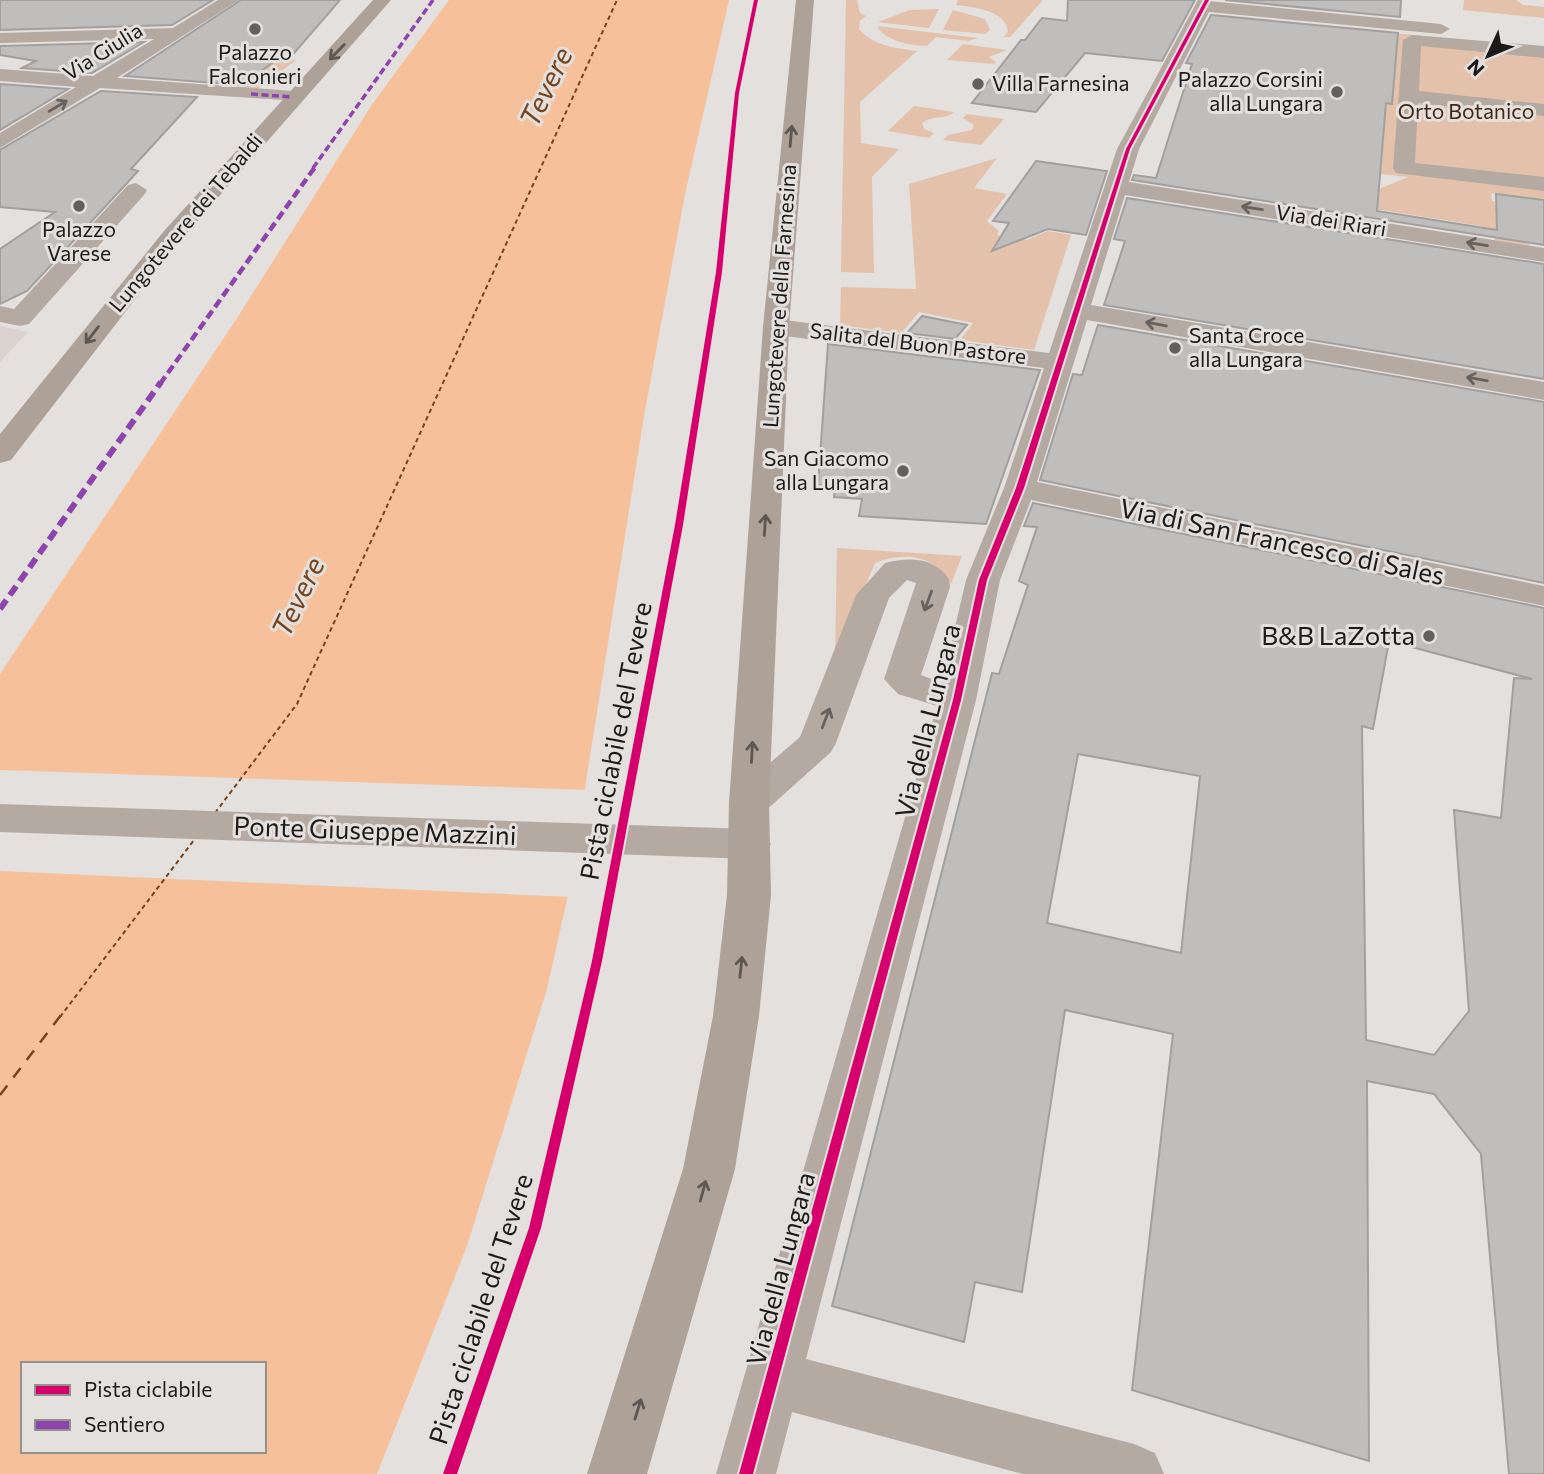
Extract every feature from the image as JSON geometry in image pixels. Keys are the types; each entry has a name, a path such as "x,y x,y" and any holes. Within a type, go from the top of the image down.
{"main road":[{"name":"Lungotevere dei Tebaldi","path":"0,453 172,236 382,0"},
{"name":"Lungotevere della Farnesina","path":"617,1474 709,1169 736,1016 749,895 750,824 776,327 805,0"}],"street":[{"name":"Via Giulia","path":"0,142 230,0"},
{"path":"1020,488 1128,149 1205,3 1544,40"},
{"path":"0,38 177,33"},
{"path":"1544,52 1412,40 1404,168 1544,184"},
{"path":"0,75 293,97"},
{"path":"1409,96 1544,110"},
{"name":"Via dei Riari","path":"1117,187 1544,255"},
{"path":"0,314 20,318 136,190"},
{"path":"1076,310 1544,391"},
{"name":"Salita del Buon Pastore","path":"776,327 1059,362"},
{"name":"Via di San Francesco di Sales","path":"1020,488 1544,596"},
{"name":"Via della Lungara","path":"746,1474 962,680 1000,602 1015,554 1020,488"},
{"path":"750,824 817,744 873,595 897,570 907,568 924,572 932,579 933,587 904,666 902,680 911,686 962,680"},
{"name":"Ponte Giuseppe Mazzini","path":"0,818 667,840 750,824"},
{"path":"773,1379 1134,1474"}],"shaded area":[{"path":"0,326 28,332 0,362"}],"green space":[{"path":"846,0 857,0 860,13 866,16 860,21 859,29 865,35 885,45 917,51 860,102 861,143 899,149 872,177 874,273 841,272"},
{"path":"958,0 1043,0 1010,37 1003,37 1008,32 1006,25 995,14 956,5"},
{"path":"1464,0 1516,0 1523,5 1544,7 1544,18 1463,10"},
{"path":"939,9 929,28 878,22 910,10"},
{"path":"953,10 985,19 990,30 985,34 943,30"},
{"path":"877,26 978,38 969,41 936,37 927,46 913,45 886,36"},
{"name":"Orto Botanico","path":"1394,33 1544,48 1544,199 1491,193 1492,201 1544,208 1529,247 1494,241 1496,233 1482,230 1482,226 1356,206 1367,194 1408,177 1381,174 1386,103 1392,104 1394,82 1388,81"},
{"path":"963,44 1007,50 989,57 996,62 994,64 947,60"},
{"path":"254,57 296,60 257,90 236,88 254,76"},
{"path":"914,106 954,112 922,123 924,129 934,133 929,138 888,131"},
{"path":"967,114 1004,119 981,145 943,140 948,135 972,130 974,125 963,118"},
{"path":"997,158 974,188 1007,194 987,221 999,231 997,235 1027,240 1048,231 1071,235 1034,350 960,340 973,323 919,312 901,333 840,325 841,287 916,289 909,184"},
{"path":"837,548 962,556 951,584 936,567 917,558 897,557 875,563 835,656"}],"water":[{"name":"Tevere","path":"449,0 729,0 685,194 644,416 568,895 547,989 467,1246 377,1474 0,1474 0,674 239,315 373,103"}],"pier":[{"path":"0,770 588,790 571,897 0,871"}],"building":[{"path":"0,0 213,0 172,25 0,30"},
{"path":"241,0 340,0 289,59 278,59 241,85 125,76"},
{"path":"1068,0 1195,0 1162,61 1085,53 1036,112 972,103 1021,40 1025,40 1042,18 1067,21"},
{"path":"1225,0 1401,0 1400,17"},
{"path":"1211,15 1398,33 1392,104 1386,103 1377,211 1497,230 1496,194 1544,200 1544,245 1132,180 1134,175 1156,178 1192,64 1186,63"},
{"path":"144,42 92,73 22,68 36,61 0,55 0,46"},
{"path":"0,84 68,89 0,130"},
{"path":"101,91 197,97 131,169 138,171 27,291 0,304 0,249 55,212 0,207 0,150"},
{"path":"1036,161 1107,171 1086,235 1048,229 992,251 1009,223 993,221"},
{"path":"1127,198 1544,264 1544,379 1104,305 1125,241 1114,239"},
{"path":"922,316 967,325 955,339 907,333"},
{"path":"1098,325 1544,402 1544,583 1040,480 1073,374 1082,375"},
{"path":"828,344 1040,370 986,524 859,516 862,499 834,497 835,486 818,485"},
{"path":"1033,503 1544,608 1544,1474 1509,1474 1481,1154 1434,1094 1367,1081 1369,1461 1132,1390 1173,1034 1065,1010 1022,1292 975,1282 964,1342 832,1306 992,673 999,674 1028,585 1019,581 1037,527 1024,526","holes":["1389,641 1532,679 1514,678 1501,818 1454,810 1469,1011 1434,1055 1366,1040 1362,726 1373,729","1078,754 1200,776 1181,953 1047,923"]}],"ferry route":[{"path":"215,813 297,704 617,0"},
{"path":"60,1017 194,840"},
{"path":"0,1095 61,1015"}],"marked path":[{"path":"0,609 433,0"},
{"path":"251,94 293,97"}],"cycle path":[{"name":"Pista ciclabile del Tevere","path":"450,1474 535,1228 597,961 679,525 719,272 737,93 756,0"},
{"path":"746,1474 957,700 983,580 1020,488 1128,149 1207,0"}],"place":[{"name":"Palazzo Falconieri","path":"255,29"},
{"name":"Villa Farnesina","path":"978,84"},
{"name":"Palazzo Corsini alla Lungara","path":"1337,92"},
{"name":"Palazzo Varese","path":"79,206"},
{"name":"Santa Croce alla Lungara","path":"1175,348"},
{"name":"San Giacomo alla Lungara","path":"903,471"},
{"name":"B&B LaZotta","path":"1429,636"}]}
